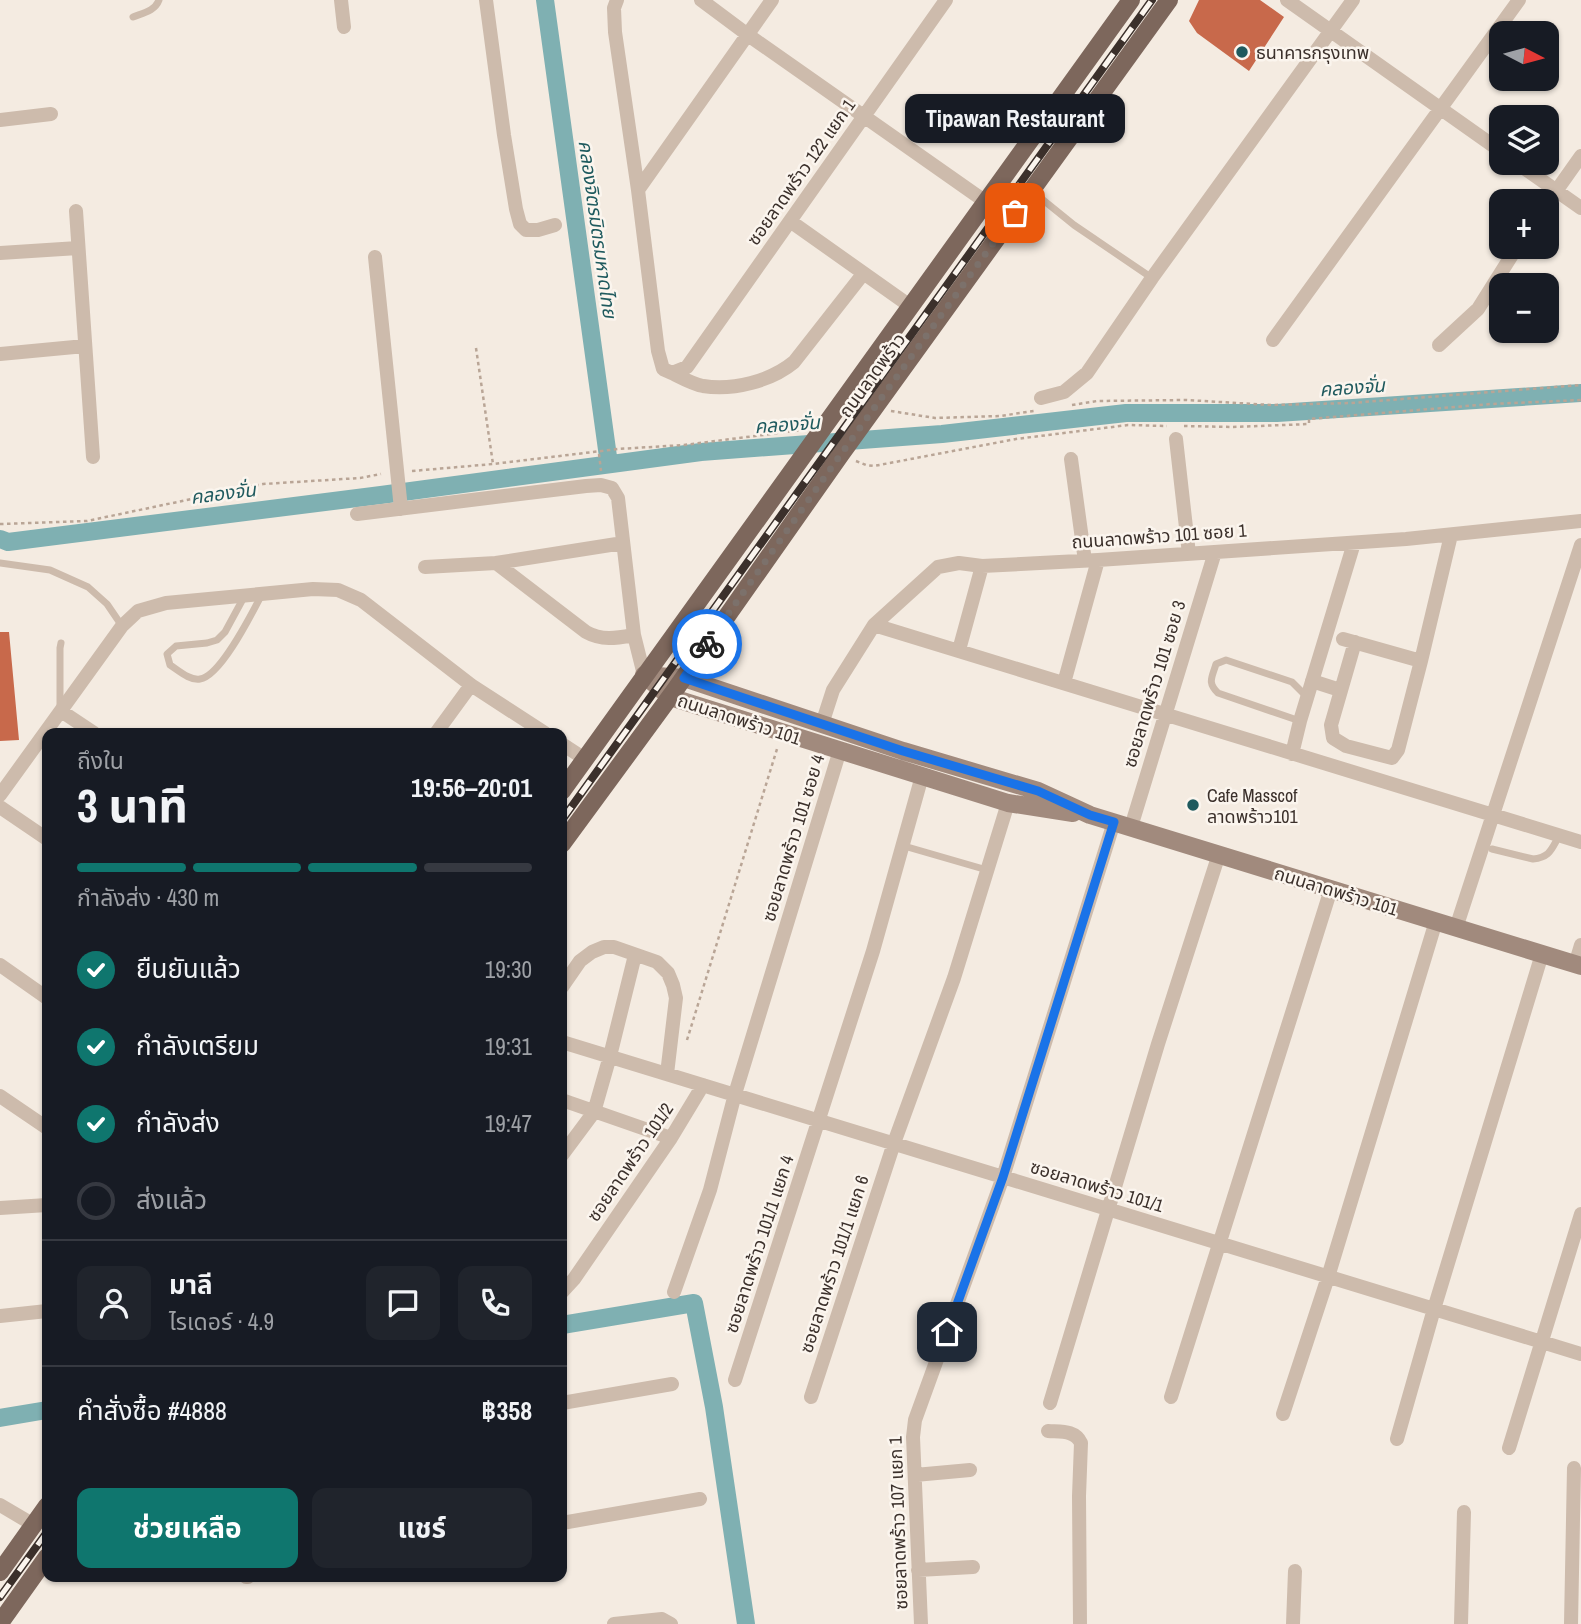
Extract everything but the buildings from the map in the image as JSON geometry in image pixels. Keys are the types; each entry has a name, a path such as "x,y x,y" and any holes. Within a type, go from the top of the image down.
{"main road":[{"name":"ถนนลาดพร้าว","path":"567,784 1131,0"},
{"name":"ถนนลาดพร้าว","path":"567,837 1169,0"},
{"path":"0,1572 42,1514"},
{"path":"0,1623 42,1564"}],"street":[{"path":"341,0 344,27"},
{"path":"486,0 504,135 520,224 526,230 555,225"},
{"path":"617,0 614,8 615,32 658,351 663,369 702,386 719,387 737,386 784,370 794,362 863,274"},
{"path":"701,0 986,202"},
{"path":"638,190 772,0"},
{"name":"ซอยลาดพร้าว 122 แยก 1","path":"673,373 687,366 946,0"},
{"path":"1287,0 1489,143"},
{"path":"1039,404 1064,392 1087,373 1152,278 1353,0"},
{"path":"1273,340 1519,0"},
{"path":"0,120 51,114"},
{"path":"1557,189 1581,156"},
{"path":"1534,175 1555,189"},
{"path":"1559,192 1581,208"},
{"path":"76,211 93,457"},
{"path":"790,221 911,306"},
{"path":"0,253 78,248"},
{"path":"375,257 400,507"},
{"path":"1439,345 1478,309 1509,259"},
{"path":"0,354 85,346"},
{"path":"1177,433 1189,554"},
{"path":"1064,683 1092,561 1071,459"},
{"path":"357,514 601,485 612,488 618,498 634,635 645,675"},
{"name":"ถนนลาดพร้าว 101 ซอย 1","path":"822,724 833,690 874,625 938,567 959,564 982,566 1092,561 1354,543 1581,521"},
{"path":"1422,661 1349,640 1331,725 1333,738 1346,746 1392,758 1398,750 1422,661 1451,535"},
{"path":"425,567 496,563 623,543"},
{"path":"1292,754 1354,543"},
{"path":"1456,928 1581,545"},
{"name":"ซอยลาดพร้าว 101 ซอย 3","path":"1003,1177 1055,1010 1164,715 1214,552"},
{"path":"496,563 594,637 611,639 634,635"},
{"path":"959,650 982,566"},
{"path":"49,728 122,626 138,611 166,603 313,589 338,590 361,600 471,685 537,728"},
{"path":"874,625 1581,842"},
{"name":"ถนนลาดพร้าว 101","path":"645,675 684,678 903,751 1038,791 1090,815 1578,966"},
{"name":"ถนนลาดพร้าว 101","path":"645,675 670,697 782,733 1008,803 1090,815"},
{"path":"1312,681 1340,690"},
{"path":"440,728 471,685"},
{"path":"61,711 86,728"},
{"path":"0,795 42,737"},
{"path":"567,747 585,759"},
{"name":"ซอยลาดพร้าว 101 ซอย 4","path":"674,1292 710,1190 735,1094 840,750"},
{"name":"ซอยลาดพร้าว 101/1 แยก 4","path":"735,1380 873,951 922,776"},
{"name":"ซอยลาดพร้าว 101/1 แยก 6","path":"811,1397 894,1143 954,978 1008,803"},
{"path":"0,807 42,836"},
{"path":"1050,1404 1158,1044 1219,854"},
{"path":"1171,1397 1331,889"},
{"path":"1283,1414 1436,921"},
{"path":"1578,966 1581,945"},
{"path":"567,980 580,961 604,947 614,947 657,962 668,973 676,998 667,1074"},
{"path":"1397,1438 1542,954"},
{"path":"567,1148 594,1112 635,955"},
{"path":"0,965 42,994"},
{"name":"ซอยลาดพร้าว 101/1","path":"567,1043 1581,1354"},
{"name":"ซอยลาดพร้าว 101/2","path":"567,1287 671,1138 703,1085"},
{"path":"0,1096 42,1125"},
{"path":"567,1102 671,1138"},
{"name":"ซอยลาดพร้าว 107 แยก 1","path":"920,1624 913,1437 915,1420 1003,1177"},
{"path":"0,1208 42,1205"},
{"path":"1509,1448 1581,1214"},
{"path":"0,1316 42,1312"},
{"path":"567,1402 672,1384"},
{"path":"1048,1431 1073,1433 1082,1443 1079,1496 1080,1624"},
{"path":"1571,1624 1574,1468"},
{"path":"915,1475 970,1470"},
{"path":"567,1522 700,1499"},
{"path":"0,1505 34,1525"},
{"path":"1461,1624 1464,1512"},
{"path":"918,1570 973,1567"},
{"path":"1293,1624 1295,1572"},
{"path":"614,1624 662,1619 671,1624"}],"lane":[{"path":"133,17 152,10 159,0"},
{"path":"1031,191 1074,225 1152,278"},
{"path":"0,563 50,570 88,587 107,604 122,626"},
{"path":"244,596 225,632 217,640 176,646 167,654 170,665 198,680 209,676 239,636 262,593"},
{"path":"61,643 61,711"},
{"path":"1300,721 1218,693 1211,682 1216,664 1226,660 1285,679 1292,682 1307,697"},
{"path":"1492,849 1533,859 1540,858 1548,855 1559,836"},
{"path":"904,846 987,870"}],"path":[{"path":"477,348 493,464"},
{"path":"1073,405 1097,401 1186,400 1271,405 1351,403 1581,385"},
{"path":"1177,433 1233,427 1309,424 1309,419 1491,404 1581,400"},
{"path":"874,409 935,418 1000,416 1039,404"},
{"path":"840,456 874,466 1016,439 1128,425 1167,426"},
{"path":"0,524 87,521 263,484 360,478 396,472 821,429"},
{"path":"684,1050 782,733"}],"waterway":[{"name":"คลองจิตรมิตรมหาดไทย","path":"545,0 609,464"},
{"name":"คลองจั่น","path":"0,539 8,542 701,452 942,434 1126,413 1277,413 1581,393"},
{"path":"567,1324 694,1303 714,1407 746,1624"},
{"path":"0,1418 42,1411"}],"railway":[{"path":"567,813 1152,0"},
{"path":"0,1597 42,1539"}],"way so far":[{"path":"707,644 1015,213"}],"place":[{"name":"ธนาคารกรุงเทพ","path":"1242,52"},
{"name":"Tipawan Restaurant","path":"1015,213"},
{"name":"Cafe Masscof ลาดพร้าว101","path":"1193,805"}],"route":[{"path":"707,644 684,678 903,751 1038,791 1090,815 1114,822 1003,1177 947,1332"}]}
